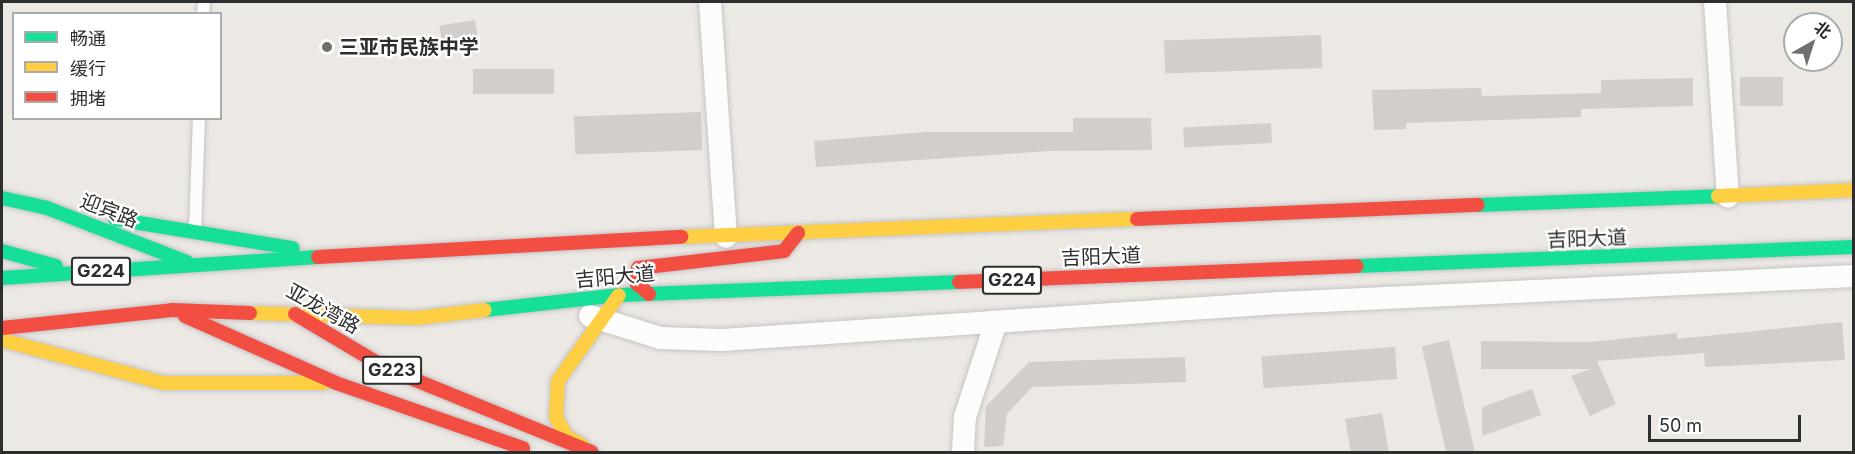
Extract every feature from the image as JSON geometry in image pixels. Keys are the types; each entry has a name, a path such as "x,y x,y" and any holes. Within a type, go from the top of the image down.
{"main road":[{"name":"吉阳大道","path":"201,267 345,256 726,236 1728,197 1854,190"},
{"name":"迎宾路","path":"2,198 47,208 201,267"},
{"path":"47,208 345,256"},
{"path":"649,294 637,284 638,268 784,251 798,233"},
{"name":"吉阳大道","path":"172,310 290,311 417,318 619,295 1850,247"},
{"path":"2,251 78,272 110,285"},
{"path":"201,267 221,277"},
{"name":"G224","path":"2,278 201,267"},
{"path":"593,453 566,436 556,417 558,381 619,295"},
{"name":"亚龙湾路","path":"261,296 387,368 593,453"},
{"name":"G223","path":"141,297 336,383 536,453"},
{"name":"G224","path":"2,328 172,310"},
{"path":"2,340 164,383 336,383"}],"street":[{"path":"710,2 726,236"},
{"path":"1715,2 1728,197"},
{"path":"552,302 660,338 722,340 1279,303 1854,274"},
{"path":"963,453 965,417 996,322"}],"lane":[{"path":"195,232 200,120"},
{"path":"1850,247 1854,274"}],"building":[{"path":"475,20 479,45 443,50 439,26"},
{"path":"1321,35 1322,68 1165,73 1164,40"},
{"path":"473,69 554,69 554,94 473,94"},
{"path":"1740,77 1783,77 1783,106 1740,106"},
{"path":"1693,78 1693,106 1581,109 1581,117 1406,123 1406,129 1374,130 1372,90 1481,88 1482,96 1601,93 1601,80"},
{"path":"701,112 702,150 575,154 574,116"},
{"path":"1073,118 1151,118 1152,150 1049,151 816,167 814,141 926,132 1073,132"},
{"path":"1271,123 1272,143 1184,148 1183,128"},
{"path":"1842,322 1845,360 1705,367 1704,353 1597,361 1616,404 1590,416 1571,376 1590,369 1481,369 1481,341 1590,342 1677,333 1677,339"},
{"path":"1449,340 1475,452 1446,452 1422,346"},
{"path":"1395,347 1397,379 1264,388 1261,356"},
{"path":"1185,357 1186,382 1032,387 1007,414 1003,446 984,447 986,406 1029,362"},
{"path":"1532,389 1541,415 1482,436 1482,407"},
{"path":"1382,413 1389,453 1351,453 1345,419"}],"traffic: fast":[{"path":"1478,205 1718,196"},
{"path":"2,198 47,208 187,262"},
{"path":"115,219 293,248"},
{"path":"1357,266 1854,247"},
{"path":"2,251 56,266"},
{"path":"2,278 318,257"},
{"path":"485,310 619,295 959,282"}],"traffic: slow":[{"path":"1718,196 1854,190"},
{"path":"681,237 1137,219"},
{"path":"582,445 566,436 556,417 558,381 619,295"},
{"path":"250,313 417,318 485,310"},
{"path":"2,340 164,383 324,383"}],"traffic: jam":[{"path":"1137,219 1478,205"},
{"path":"649,294 637,284 638,268 784,251 798,233"},
{"path":"318,257 681,237"},
{"path":"959,282 1357,266"},
{"path":"2,328 172,310 250,313"},
{"path":"295,314 386,368 592,452"},
{"path":"185,316 336,383 523,448"}],"place":[{"name":"三亚市民族中学","path":"327,47"}]}
